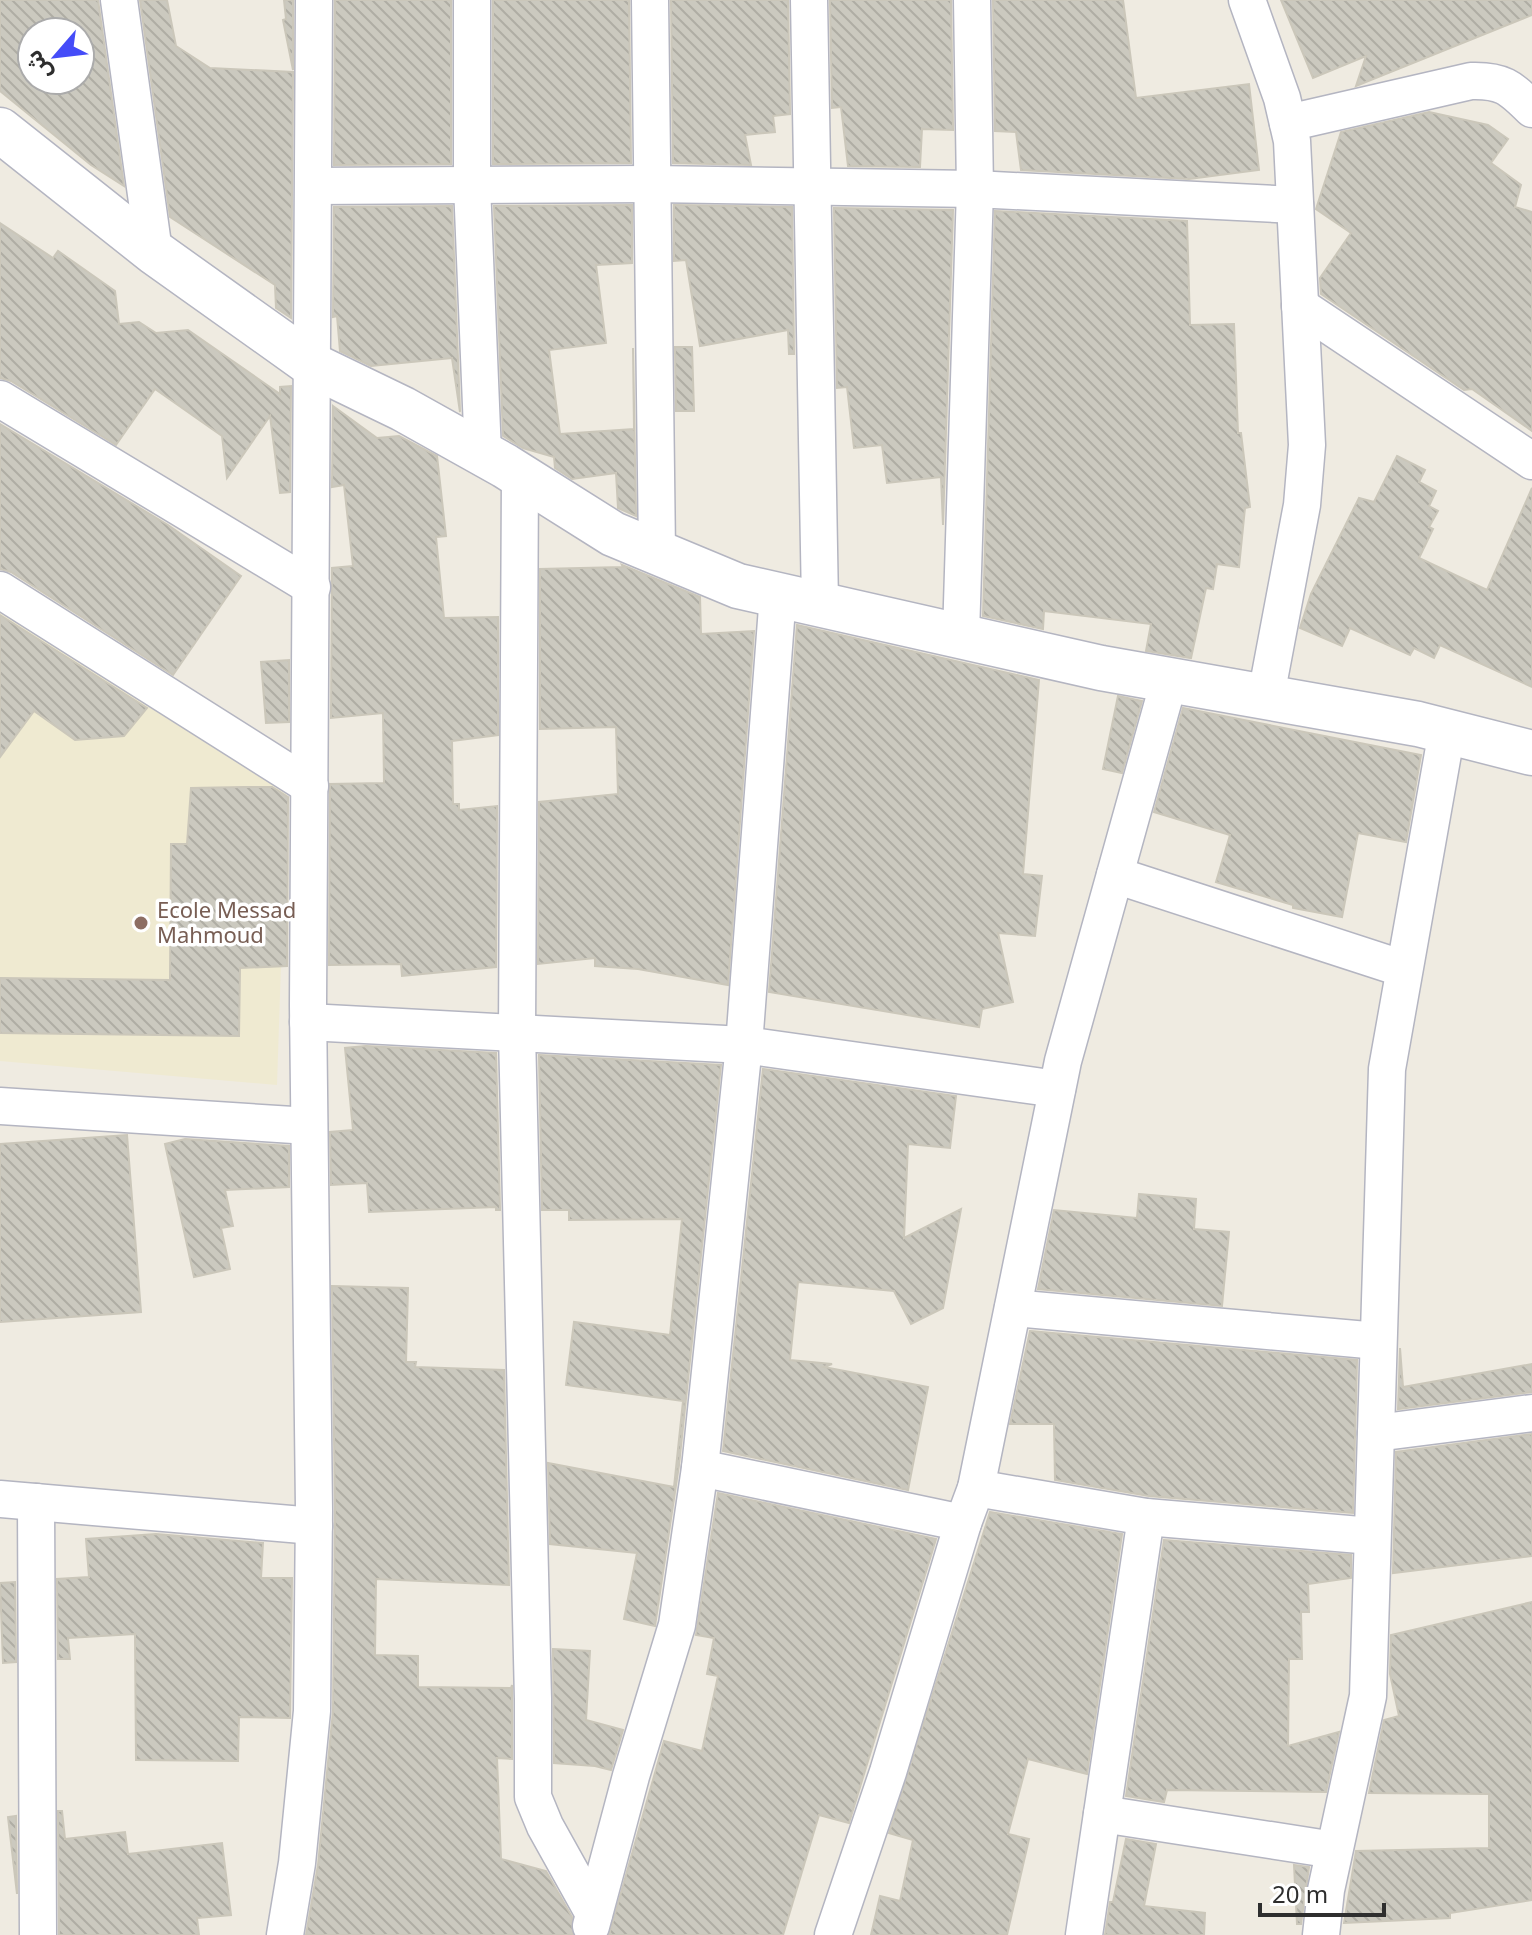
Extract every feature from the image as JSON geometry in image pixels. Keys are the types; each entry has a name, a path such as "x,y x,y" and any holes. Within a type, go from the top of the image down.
{"street":[{"path":"119,0 154,252"},
{"path":"285,1935 297,1863 312,1711 314,1526 308,1022 314,0"},
{"path":"472,0 472,185 502,465 533,1797 591,1924"},
{"path":"650,0 657,552"},
{"path":"809,0 820,603"},
{"path":"961,635 975,189 972,0"},
{"path":"1247,0 1270,57 1292,141 1307,445 1302,505 1266,696"},
{"path":"1288,123 1471,81 1496,81 1527,95"},
{"path":"0,130 154,252 314,366 403,409 502,465 613,534 738,586 1169,681 1266,696 1447,731 1532,753"},
{"path":"314,186 653,184 975,189 1295,205"},
{"path":"1300,306 1532,461"},
{"path":"0,399 312,587"},
{"path":"0,590 310,786"},
{"path":"591,1924 631,1776 677,1625 700,1468 744,1045 778,594"},
{"path":"833,1935 888,1772 976,1488 1063,1061 1169,681"},
{"path":"1321,1935 1334,1850 1368,1696 1387,1069 1447,731"},
{"path":"1115,875 1404,969"},
{"path":"308,1022 744,1045 1057,1089"},
{"path":"0,1106 309,1126"},
{"path":"1013,1308 1378,1341"},
{"path":"1376,1433 1532,1413"},
{"path":"700,1468 963,1523"},
{"path":"976,1488 1146,1517 1372,1536"},
{"path":"0,1499 314,1526"},
{"path":"36,1502 38,1935"},
{"path":"1084,1935 1146,1517"},
{"path":"1102,1814 1334,1850"}],"shaded area":[{"name":"Ecole Messad Mahmoud","path":"0,597 287,784 277,1085 0,1061"}],"building":[{"path":"0,0 98,0 124,186 91,165 0,91"},
{"path":"140,0 167,0 176,46 210,68 293,72 291,318 276,308 275,285 170,217"},
{"path":"284,0 293,0 293,70 283,20 286,19"},
{"path":"335,0 451,0 451,164 334,165"},
{"path":"493,0 629,0 631,163 493,164"},
{"path":"671,0 788,0 790,114 773,116 775,132 745,135 751,165 673,163"},
{"path":"830,0 951,0 953,130 922,129 920,167 848,166 841,107 832,108"},
{"path":"993,0 1123,0 1136,98 1249,84 1259,170 1189,179 1021,170 1016,132 995,131"},
{"path":"1281,0 1532,0 1532,15 1356,86 1366,56 1313,78"},
{"path":"1429,112 1488,125 1508,139 1491,163 1521,185 1515,207 1532,212 1532,431 1472,389 1464,390 1321,294 1320,278 1351,233 1316,209 1341,132"},
{"path":"632,205 632,263 596,265 606,343 549,350 560,434 634,429 633,348 636,516 618,508 616,473 572,479 555,468 554,457 523,448 503,436 494,206"},
{"path":"674,205 792,207 794,354 789,354 788,330 700,346 686,260 674,261"},
{"path":"452,206 460,412 452,358 371,366 340,351 337,316 333,317 334,207"},
{"path":"834,208 953,210 943,525 941,477 887,483 882,445 854,448 847,387 837,388"},
{"path":"995,211 1187,221 1190,325 1234,324 1238,433 1241,433 1250,507 1245,508 1239,567 1217,564 1213,589 1206,588 1191,658 1146,651 1151,624 1044,611 1043,629 983,616"},
{"path":"0,223 53,258 58,251 115,291 119,324 139,322 156,333 188,330 280,394 280,387 291,386 290,492 280,493 270,416 227,478 222,436 155,389 116,445 11,381 0,378"},
{"path":"675,347 692,347 694,411 676,411"},
{"path":"333,406 377,438 399,436 437,456 446,536 436,537 444,618 498,617 498,735 452,741 453,804 459,804 459,810 497,806 496,967 402,976 401,964 329,965 330,784 384,783 383,713 331,718 332,568 353,566 344,485 332,487"},
{"path":"0,424 168,525 241,576 173,675 11,572 0,569"},
{"path":"1397,456 1425,470 1419,482 1436,491 1429,506 1438,511 1419,558 1487,590 1532,488 1532,687 1440,645 1434,658 1414,648 1410,655 1350,628 1342,646 1300,628 1311,594 1359,498 1374,502"},
{"path":"622,565 700,597 701,634 754,631 728,985 638,969 595,966 595,958 538,964 539,802 618,794 616,727 540,729 540,569"},
{"path":"0,615 147,708 124,736 75,740 34,711 0,757"},
{"path":"797,625 1039,680 1023,874 1042,876 1035,936 998,933 1013,1002 982,1009 979,1027 769,992"},
{"path":"289,660 289,722 266,723 261,662"},
{"path":"1118,696 1142,701 1122,773 1103,769"},
{"path":"1183,708 1421,755 1406,842 1358,833 1342,917 1293,908 1293,905 1216,882 1230,835 1154,812"},
{"path":"272,787 288,797 287,966 240,968 239,1036 0,1033 0,978 170,980 171,844 187,844 191,788"},
{"path":"366,1046 496,1053 500,1210 496,1207 369,1212 367,1183 331,1185 330,1132 353,1130 345,1048"},
{"path":"539,1055 721,1065 679,1465 655,1626 624,1619 637,1553 550,1544 548,1463 674,1487 683,1401 566,1385 574,1322 670,1335 682,1219 569,1220 569,1210 542,1210"},
{"path":"763,1069 956,1096 950,1148 908,1144 904,1238 961,1209 943,1308 911,1324 894,1291 798,1282 790,1360 832,1364 824,1367 928,1387 908,1490 723,1451"},
{"path":"127,1135 141,1312 0,1322 0,1144"},
{"path":"185,1139 289,1146 289,1187 225,1190 233,1226 221,1228 230,1269 194,1277 165,1144"},
{"path":"1139,1194 1196,1199 1194,1229 1229,1232 1222,1306 1038,1289 1054,1210 1137,1218"},
{"path":"332,1286 408,1288 406,1362 416,1362 415,1367 504,1370 509,1585 376,1579 375,1655 418,1656 418,1687 511,1688 512,1685 512,1759 497,1758 501,1859 546,1871 572,1917 573,1935 306,1935 318,1865 333,1711 335,1510"},
{"path":"1030,1331 1357,1360 1353,1513 1149,1496 1055,1480 1054,1424 1010,1424"},
{"path":"1400,1348 1403,1387 1532,1364 1532,1392 1398,1409"},
{"path":"1532,1434 1532,1556 1393,1573 1396,1452"},
{"path":"718,1493 936,1539 849,1823 819,1815 783,1935 609,1935 664,1741 702,1751 718,1676 707,1674 714,1638 696,1635"},
{"path":"990,1512 1122,1534 1087,1774 1028,1759 1008,1834 1029,1839 1007,1935 871,1935 880,1896 900,1901 913,1840 889,1833"},
{"path":"156,1534 263,1543 261,1578 292,1578 290,1718 239,1717 238,1761 136,1760 135,1634 68,1638 70,1659 58,1659 57,1579 89,1577 86,1539"},
{"path":"1164,1540 1351,1555 1351,1578 1308,1584 1309,1612 1301,1612 1302,1659 1289,1659 1288,1746 1339,1732 1326,1792 1167,1790 1164,1802 1126,1796"},
{"path":"15,1582 16,1662 3,1663 0,1583"},
{"path":"1532,1602 1532,1900 1450,1913 1450,1918 1344,1923 1356,1851 1489,1848 1489,1794 1369,1793 1384,1720 1399,1716 1390,1674 1391,1635"},
{"path":"553,1649 590,1651 586,1720 623,1730 611,1770 554,1763"},
{"path":"58,1811 62,1811 65,1839 125,1832 128,1854 222,1843 231,1915 197,1918 199,1935 59,1935"},
{"path":"16,1816 17,1894 8,1817"},
{"path":"1126,1839 1156,1844 1144,1906 1205,1913 1204,1935 1105,1935"},
{"path":"1294,1865 1309,1867 1301,1924 1297,1924"}],"place":[{"name":"Ecole Messad Mahmoud","path":"141,923"}]}
